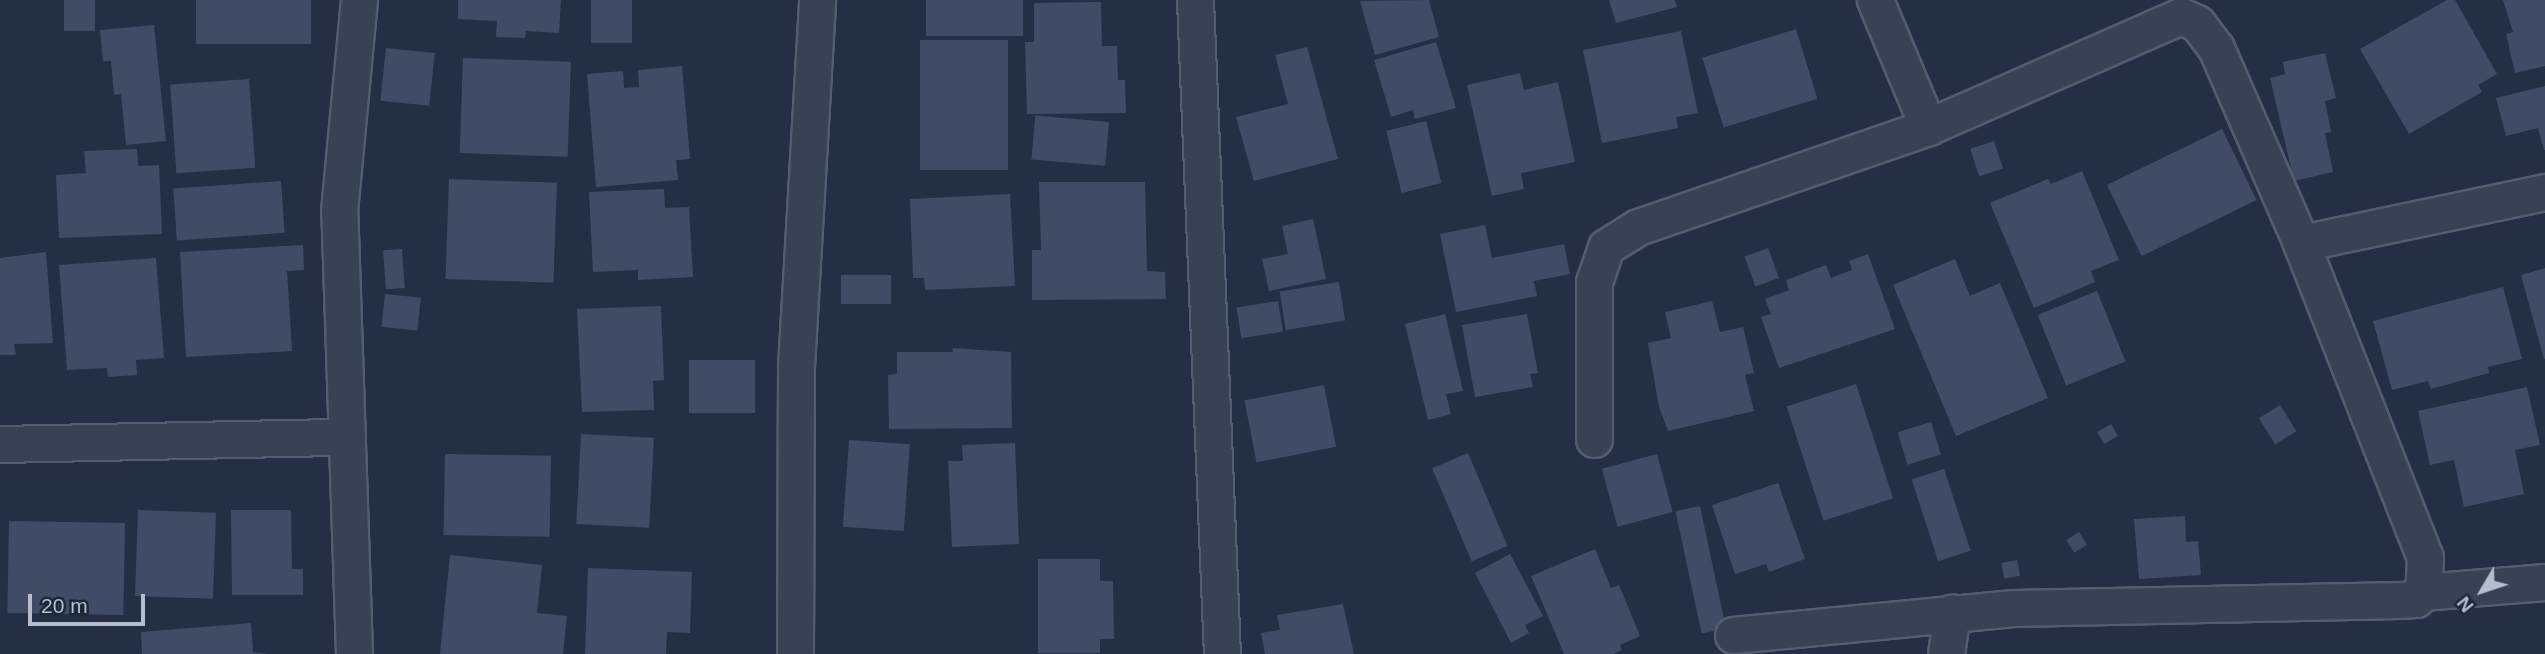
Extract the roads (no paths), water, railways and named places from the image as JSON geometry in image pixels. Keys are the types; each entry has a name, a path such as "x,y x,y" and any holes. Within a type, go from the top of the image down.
{"street":[{"path":"354,654 339,211 359,0"},
{"path":"795,654 796,367 817,0"},
{"path":"1195,0 1222,654"},
{"path":"1875,0 1928,127"},
{"path":"1594,439 1594,282 1606,247 1638,227 1928,127 2181,16 2197,23 2216,48 2301,243 2425,557 2423,592"},
{"path":"2301,243 2545,192"},
{"path":"0,444 347,437"},
{"path":"1733,635 1952,612 2399,600 2416,599 2423,592 2545,582"},
{"path":"1946,654 1952,612"}]}
